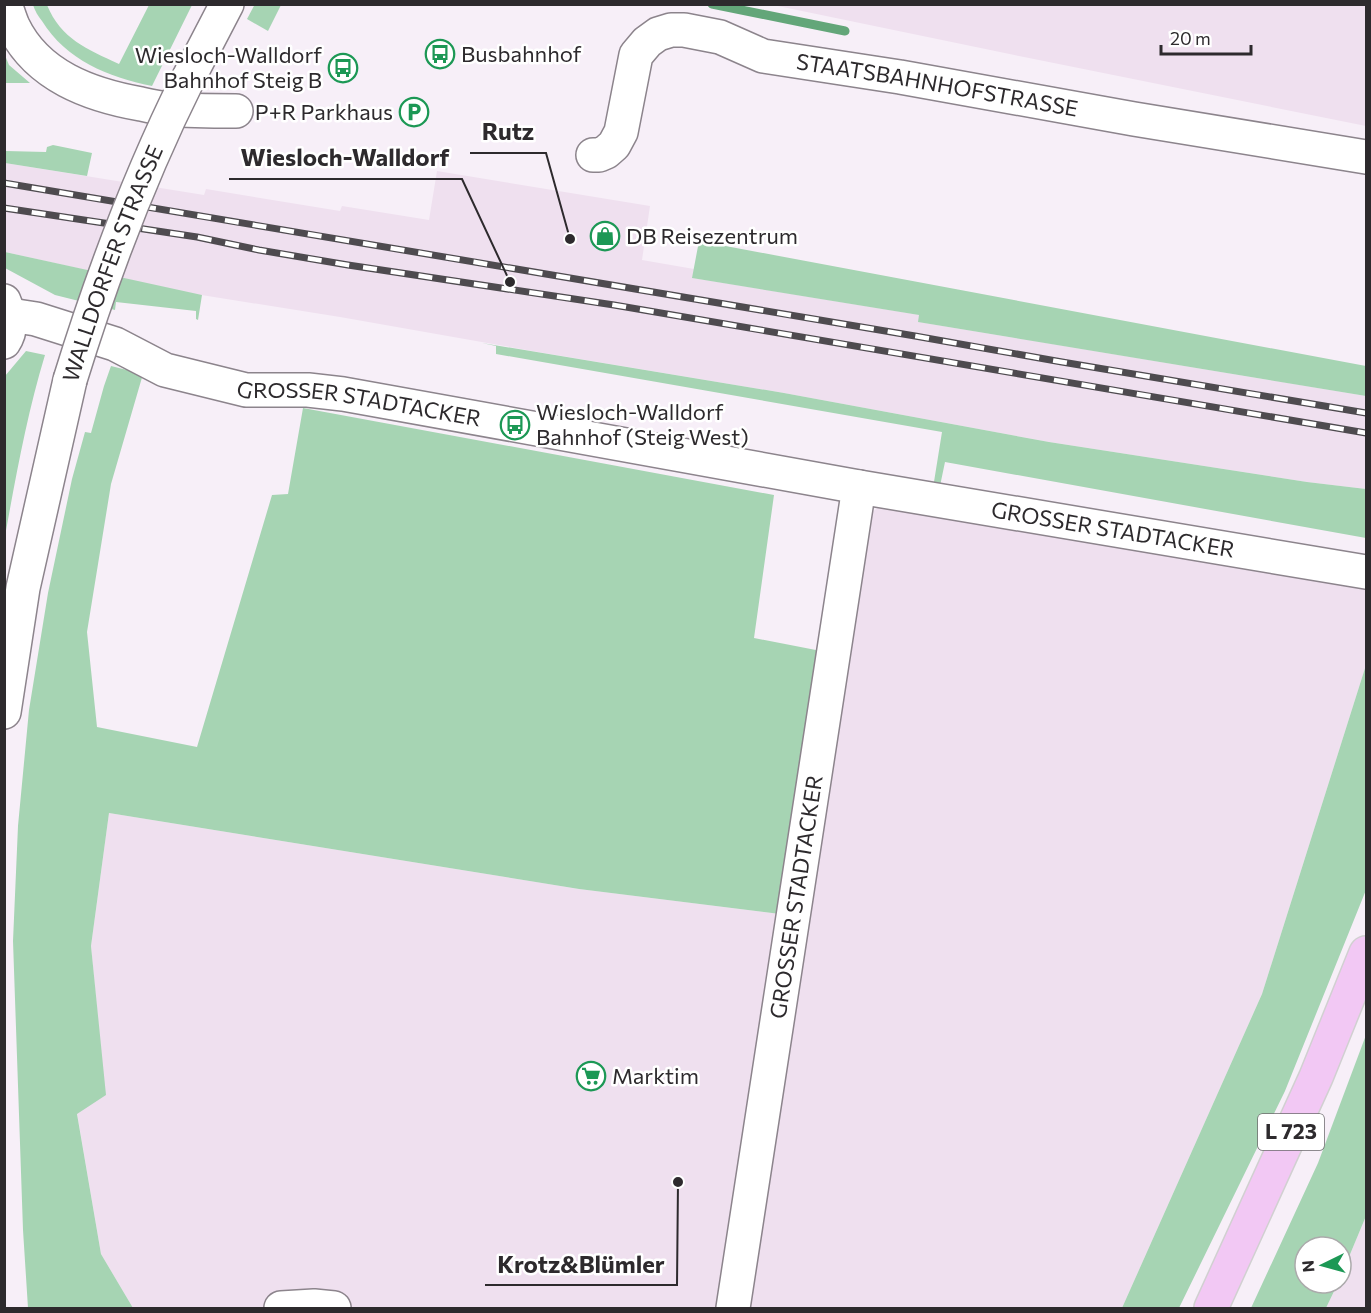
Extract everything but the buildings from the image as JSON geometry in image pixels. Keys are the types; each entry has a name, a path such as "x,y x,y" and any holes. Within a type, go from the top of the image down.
{"main road":[{"name":"L 723","path":"1211,1308 1316,1077 1366,953"}],"street":[{"path":"5,4 14,27 28,49 46,67 75,85 108,97 166,109 236,111"},
{"name":"WALLDORFER STRASSE","path":"4,712 23,588 70,380 93,305 152,152 227,4"},
{"name":"STAATSBAHNHOFSTRASSE","path":"593,155 606,152 614,145 621,132 636,55 647,42 658,34 671,30 684,30 720,37 763,56 900,77 1134,119 1366,157"},
{"name":"GROSSER STADTACKER","path":"6,319 36,319 115,344 165,370 246,390 308,390 342,394 859,487 1366,572"},
{"name":"GROSSER STADTACKER","path":"732,1308 859,487"},
{"path":"281,1308 314,1306 334,1308"}],"shaded area":[{"path":"773,5 1366,5 1366,126 1019,56"},
{"path":"5,163 204,195 206,189 340,211 342,206 429,220 437,171 650,206 642,260 694,269 693,278 920,315 919,322 1366,396 1366,489 1049,442 784,393 189,293 5,252"},
{"path":"886,501 1366,581 1366,665 1262,994 1122,1308 133,1308 101,1254 77,1113 105,1095 91,946 109,813 579,889 780,914 839,539"},
{"path":"1366,1216 1366,1308 1326,1308 1332,1295 1353,1295 1353,1247"}],"green space":[{"path":"255,4 281,5 268,31 247,19"},
{"path":"33,5 47,5 67,35 86,48 119,64 149,5 192,5 152,86 104,72 76,56 52,35"},
{"path":"4,53 9,65 30,83 6,83"},
{"path":"5,138 6,151 46,152 47,147 53,145 92,153 87,176 5,163"},
{"path":"699,241 1366,366 1366,396 918,322 919,315 692,278"},
{"path":"5,252 202,295 198,320 196,311 116,302 115,310 55,295 5,268"},
{"path":"482,343 784,393 1049,442 1366,489 1366,538 945,462 940,486 933,488 942,432 496,354 496,346"},
{"path":"26,351 45,355 27,422 5,536 5,376"},
{"path":"111,366 143,374 111,484 87,632 97,727 197,747 272,495 288,494 303,408 774,495 754,638 821,651 780,914 579,889 109,813 91,946 106,1095 77,1114 101,1254 133,1308 28,1308 23,1230 13,941 18,826 29,710 48,593 72,479 85,432 91,433"},
{"path":"1366,665 1366,890 1285,1091 1179,1308 1122,1308 1262,994"},
{"path":"1366,1035 1366,1216 1353,1247 1353,1235 1293,1235 1293,1295 1332,1295 1326,1308 1251,1308 1318,1163"}],"waterway":[{"path":"712,4 845,31"}],"railway":[{"path":"4,183 1366,413"},
{"path":"4,208 197,237 348,265 614,305 1366,433"}],"place":[{"name":"Busbahnhof","path":"440,54"},
{"name":"Wiesloch-Walldorf Bahnhof Steig B","path":"343,68"},
{"name":"P+R Parkhaus","path":"414,112"},
{"name":"DB Reisezentrum","path":"605,236"},
{"name":"Rutz","path":"570,239"},
{"name":"Wiesloch-Walldorf","path":"510,282"},
{"name":"Wiesloch-Walldorf Bahnhof (Steig West)","path":"515,425"},
{"name":"Marktim","path":"591,1076"},
{"name":"Krotz&Blümler","path":"678,1182"}]}
